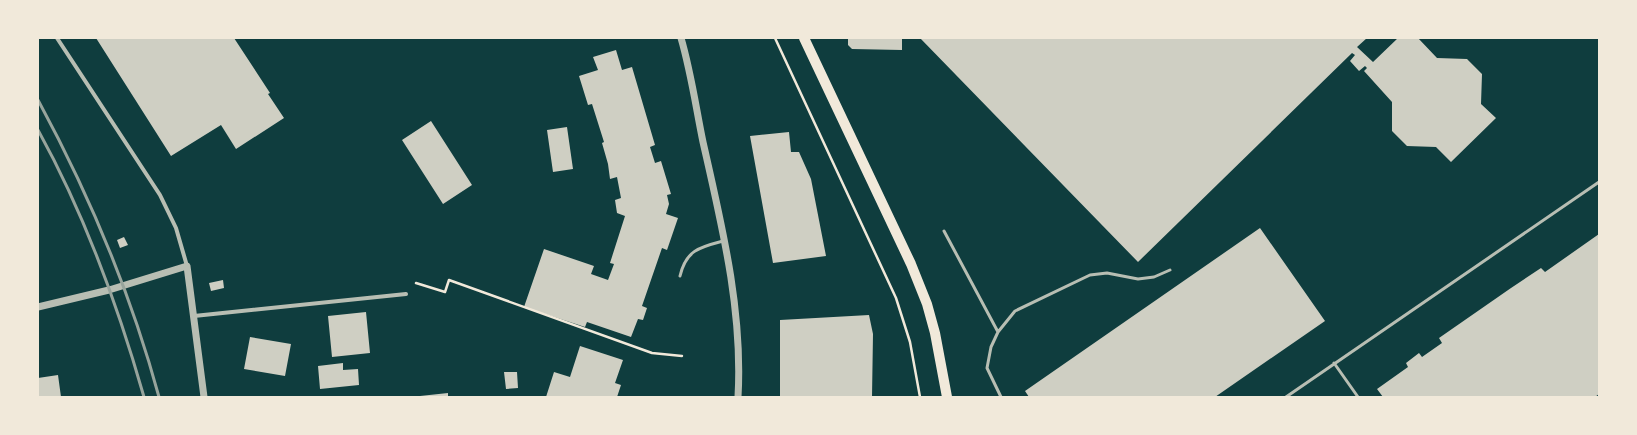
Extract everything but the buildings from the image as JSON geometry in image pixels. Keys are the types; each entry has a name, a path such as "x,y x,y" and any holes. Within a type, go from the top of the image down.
{"main road":[{"path":"804,38 911,264 927,304 935,333 947,397"}],"street":[{"path":"57,38 160,195 176,228 187,266 204,397"},
{"path":"681,38 720,217 723,241 730,272 738,324 740,365 738,397"},
{"path":"38,307 109,290 187,266"},
{"path":"194,316 406,294"}],"lane":[{"path":"1286,397 1599,182"},
{"path":"944,231 998,332"},
{"path":"680,276 683,264 691,253 705,246 723,241"},
{"path":"1001,397 987,368 991,347 998,332 1016,311 1090,275 1107,273 1138,279 1154,277 1170,270"},
{"path":"1334,363 1358,397"}],"path":[{"path":"775,38 896,298 910,342 920,397"},
{"path":"415,283 445,292 449,280 652,353 682,356"}],"railway":[{"path":"38,100 57,136 107,245 135,320 159,397"},
{"path":"38,130 55,162 85,227 111,294 144,397"}]}
